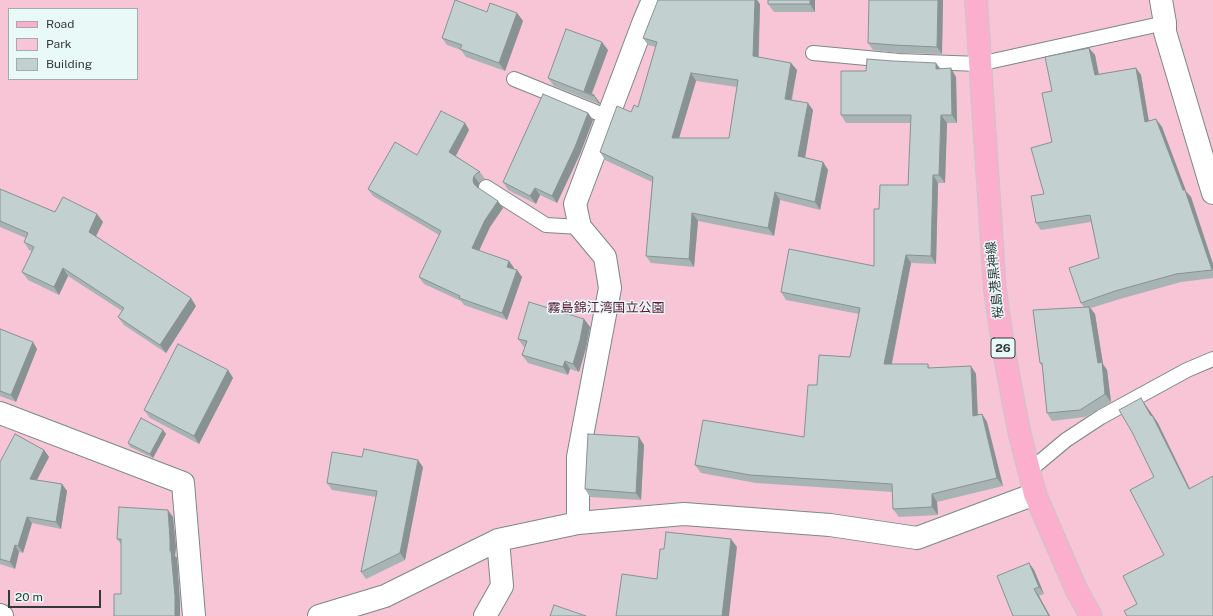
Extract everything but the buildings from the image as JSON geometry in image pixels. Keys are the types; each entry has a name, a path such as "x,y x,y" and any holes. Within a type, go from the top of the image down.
{"main road":[{"name":"桜島港黒神線","path":"976,0 995,290 1004,352 1019,431 1035,494 1076,589 1091,616"}],"street":[{"path":"578,523 578,457 610,288 604,257 580,227 575,204 653,0"},
{"path":"1161,0 1165,32 1213,193"},
{"path":"0,413 183,483 194,616"},
{"path":"319,616 385,596 498,540 578,523 684,514 830,525 917,538 1035,494"},
{"path":"485,616 502,586 498,540"}],"lane":[{"path":"813,53 899,61 980,64 1165,23"},
{"path":"514,79 608,118"},
{"path":"486,187 546,225 580,227"},
{"path":"1029,470 1066,440 1101,417 1187,370 1213,358"}],"green space":[{"name":"霧島錦江湾国立公園","path":"0,0 1213,0 1213,616 0,616"}]}
